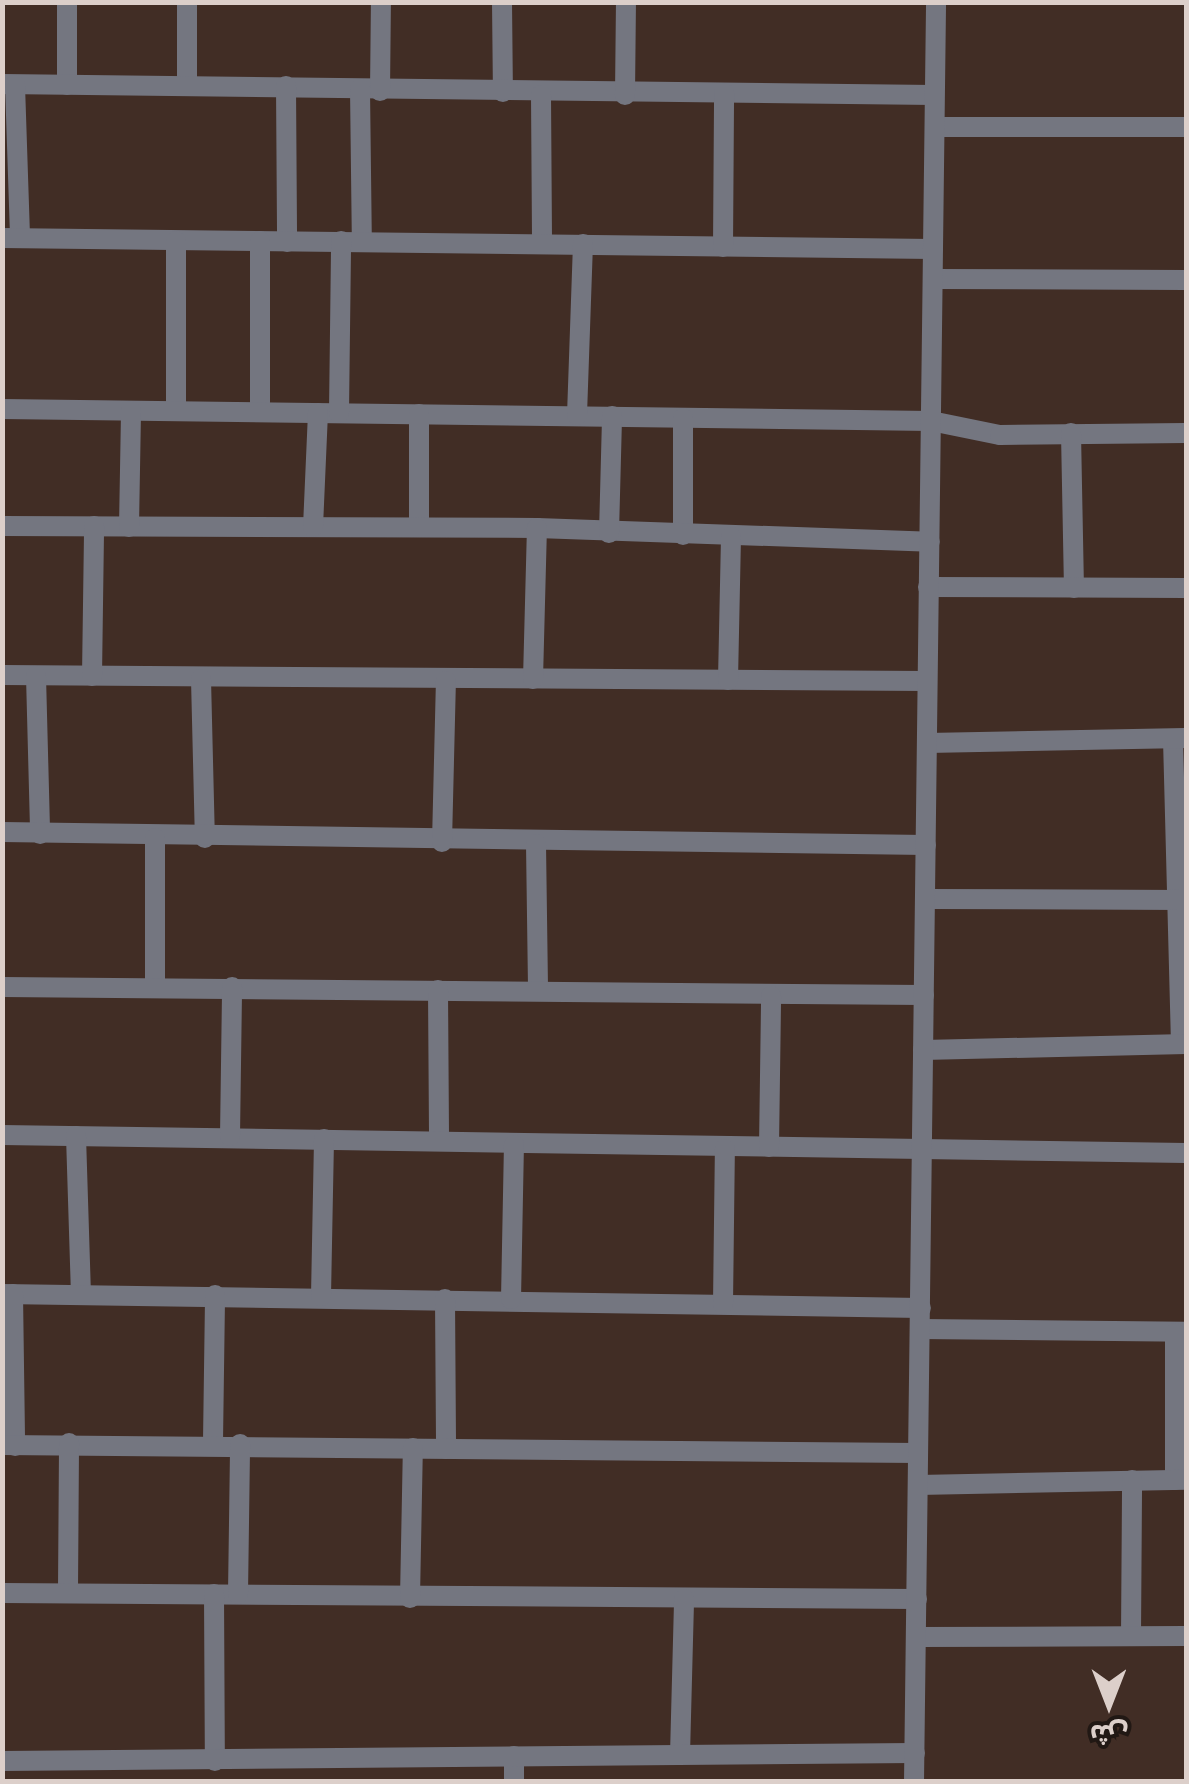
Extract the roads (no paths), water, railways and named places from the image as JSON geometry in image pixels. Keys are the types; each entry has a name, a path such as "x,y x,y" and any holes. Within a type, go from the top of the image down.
{"street":[{"path":"67,2 67,85"},
{"path":"187,2 187,85"},
{"path":"313,526 381,2"},
{"path":"502,2 503,92"},
{"path":"625,95 626,2"},
{"path":"914,1782 936,2"},
{"path":"933,249 11,238 9,85 286,86 625,95 934,95"},
{"path":"286,86 287,242"},
{"path":"542,94 542,242"},
{"path":"723,246 724,94"},
{"path":"935,126 1186,127"},
{"path":"176,241 176,411"},
{"path":"260,242 260,412"},
{"path":"578,415 583,244"},
{"path":"933,279 1186,280"},
{"path":"2,409 931,421 984,433 1186,433"},
{"path":"129,526 131,411"},
{"path":"420,414 420,526"},
{"path":"609,533 612,416"},
{"path":"684,418 684,536"},
{"path":"1071,433 1074,588"},
{"path":"2,526 537,528 930,542"},
{"path":"92,676 94,526"},
{"path":"533,678 537,528"},
{"path":"728,680 731,537"},
{"path":"928,586 1186,588"},
{"path":"2,676 927,681"},
{"path":"36,676 40,834"},
{"path":"200,678 205,838"},
{"path":"442,842 446,681"},
{"path":"924,1050 1184,1044 1180,738 927,743"},
{"path":"2,832 536,844 926,845"},
{"path":"154,985 155,838"},
{"path":"536,844 538,990"},
{"path":"925,900 1182,900"},
{"path":"2,987 154,985 924,996"},
{"path":"230,1136 232,987"},
{"path":"438,990 440,1141"},
{"path":"768,1148 772,996"},
{"path":"2,1134 924,1153 1186,1153"},
{"path":"76,1136 81,1292"},
{"path":"321,1296 324,1139"},
{"path":"511,1300 514,1144"},
{"path":"722,1304 725,1149"},
{"path":"918,1452 446,1449 213,1442 9,1446 8,1294 81,1292 722,1304 1181,1333 1181,1480 918,1485"},
{"path":"213,1442 215,1295"},
{"path":"445,1300 446,1449"},
{"path":"68,1590 69,1443"},
{"path":"238,1594 240,1444"},
{"path":"410,1598 413,1448"},
{"path":"1131,1636 1132,1480"},
{"path":"2,1593 68,1590 410,1598 916,1600"},
{"path":"214,1594 215,1760"},
{"path":"680,1755 684,1600"},
{"path":"916,1636 1186,1636"},
{"path":"2,1761 915,1753"},
{"path":"514,1756 514,1782"},
{"path":"66,1760 66,1782"}]}
